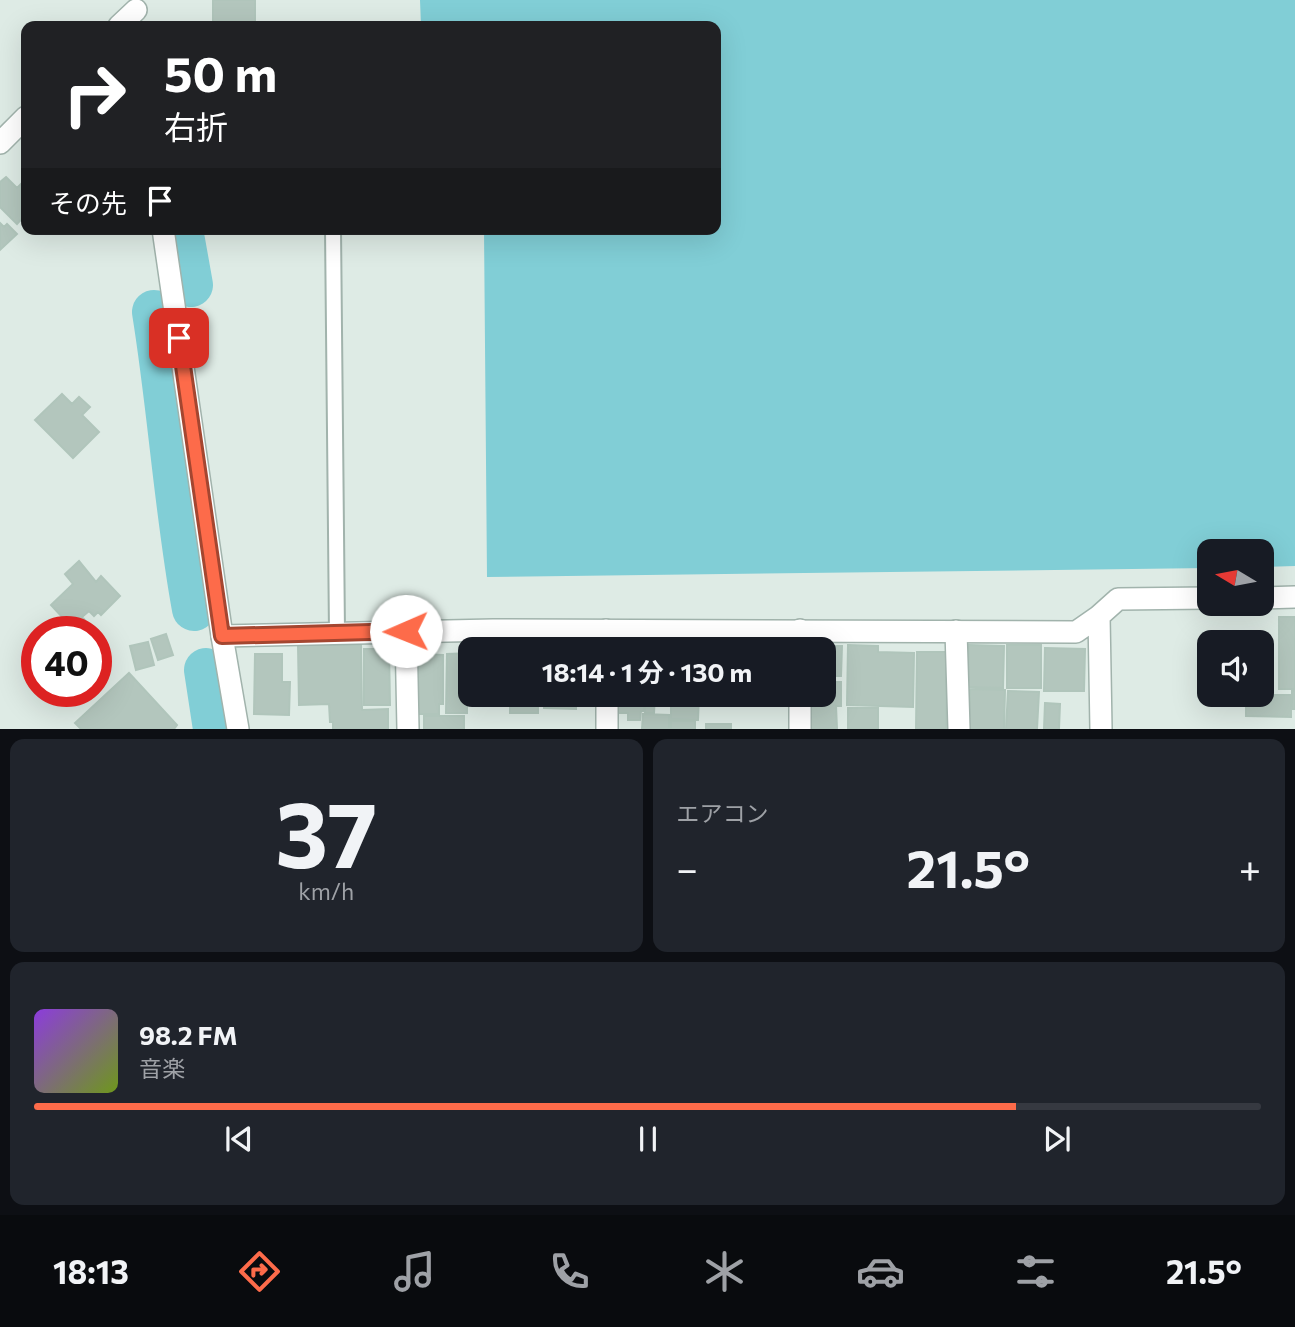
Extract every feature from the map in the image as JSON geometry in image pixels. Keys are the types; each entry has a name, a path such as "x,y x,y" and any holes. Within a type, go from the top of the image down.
{"street":[{"path":"0,143 21,122"},
{"path":"164,235 238,729"},
{"path":"1274,598 1295,597"},
{"path":"836,638 956,631 1076,632 1118,600 1197,598"},
{"path":"1099,616 1101,729"},
{"path":"222,636 406,631 539,637"},
{"path":"406,631 408,729"},
{"path":"956,631 959,729"},
{"path":"607,707 607,729"},
{"path":"800,707 800,729"}],"lane":[{"path":"333,235 337,633"}],"water":[{"path":"420,0 1295,0 1295,566 1274,567 1274,539 1197,539 1197,568 487,577 484,235 721,235 721,21 421,21"}],"building":[{"path":"213,0 255,0 255,21 213,21"},
{"path":"6,177 17,188 21,184 21,220 17,224 0,207 0,182"},
{"path":"0,223 4,227 7,224 17,234 0,250"},
{"path":"62,394 72,404 79,397 90,407 82,415 99,432 73,458 35,420"},
{"path":"79,561 96,582 101,576 120,596 101,615 98,612 94,616 89,611 83,616 61,616 51,605 73,584 65,574"},
{"path":"1279,617 1295,617 1295,689 1279,689"},
{"path":"166,634 173,655 158,660 151,639"},
{"path":"148,642 154,665 136,670 130,646"},
{"path":"298,645 361,645 362,710 388,709 388,729 333,729 329,704 299,705"},
{"path":"848,645 878,646 878,652 914,653 913,707 847,705"},
{"path":"969,645 1004,646 1003,688 968,687"},
{"path":"1007,645 1041,645 1041,688 1007,688"},
{"path":"836,646 842,646 841,676 836,676"},
{"path":"1045,648 1085,649 1084,691 1044,691"},
{"path":"364,649 389,649 390,705 364,705"},
{"path":"917,652 946,652 946,729 916,729"},
{"path":"255,654 282,654 282,682 290,682 289,715 254,714"},
{"path":"418,654 443,655 443,704 439,704 439,714 413,714 417,689 417,666 414,666 414,657 418,657"},
{"path":"447,654 458,654 458,707 467,707 467,713 446,713"},
{"path":"129,673 177,725 174,729 81,729 75,723 92,707 112,707 112,689"},
{"path":"836,682 841,682 841,706 836,706"},
{"path":"970,689 1005,690 1004,729 969,729"},
{"path":"1008,691 1039,692 1037,729 1006,729"},
{"path":"1292,691 1295,691 1295,709 1292,709"},
{"path":"1274,695 1291,695 1291,717 1246,716 1246,707 1274,707"},
{"path":"1045,703 1060,704 1059,729 1044,729"},
{"path":"836,706 837,729 807,729 807,707"},
{"path":"510,707 538,707 538,713 510,713"},
{"path":"576,707 576,709 544,708"},
{"path":"614,707 644,707 640,720 628,720 628,713 614,713"},
{"path":"645,707 654,707 654,713 645,713"},
{"path":"671,707 699,707 698,720 671,719"},
{"path":"848,708 878,708 878,729 848,729"},
{"path":"643,714 669,715 669,729 642,729"},
{"path":"424,716 464,716 464,729 424,729"},
{"path":"671,721 695,721 695,729 671,729"},
{"path":"706,724 731,724 731,729 706,729"}],"waterway":[{"path":"182,235 191,285"},
{"path":"154,312 194,609"},
{"path":"206,670 215,729"}],"route":[{"path":"179,338 222,636 406,631"}]}
